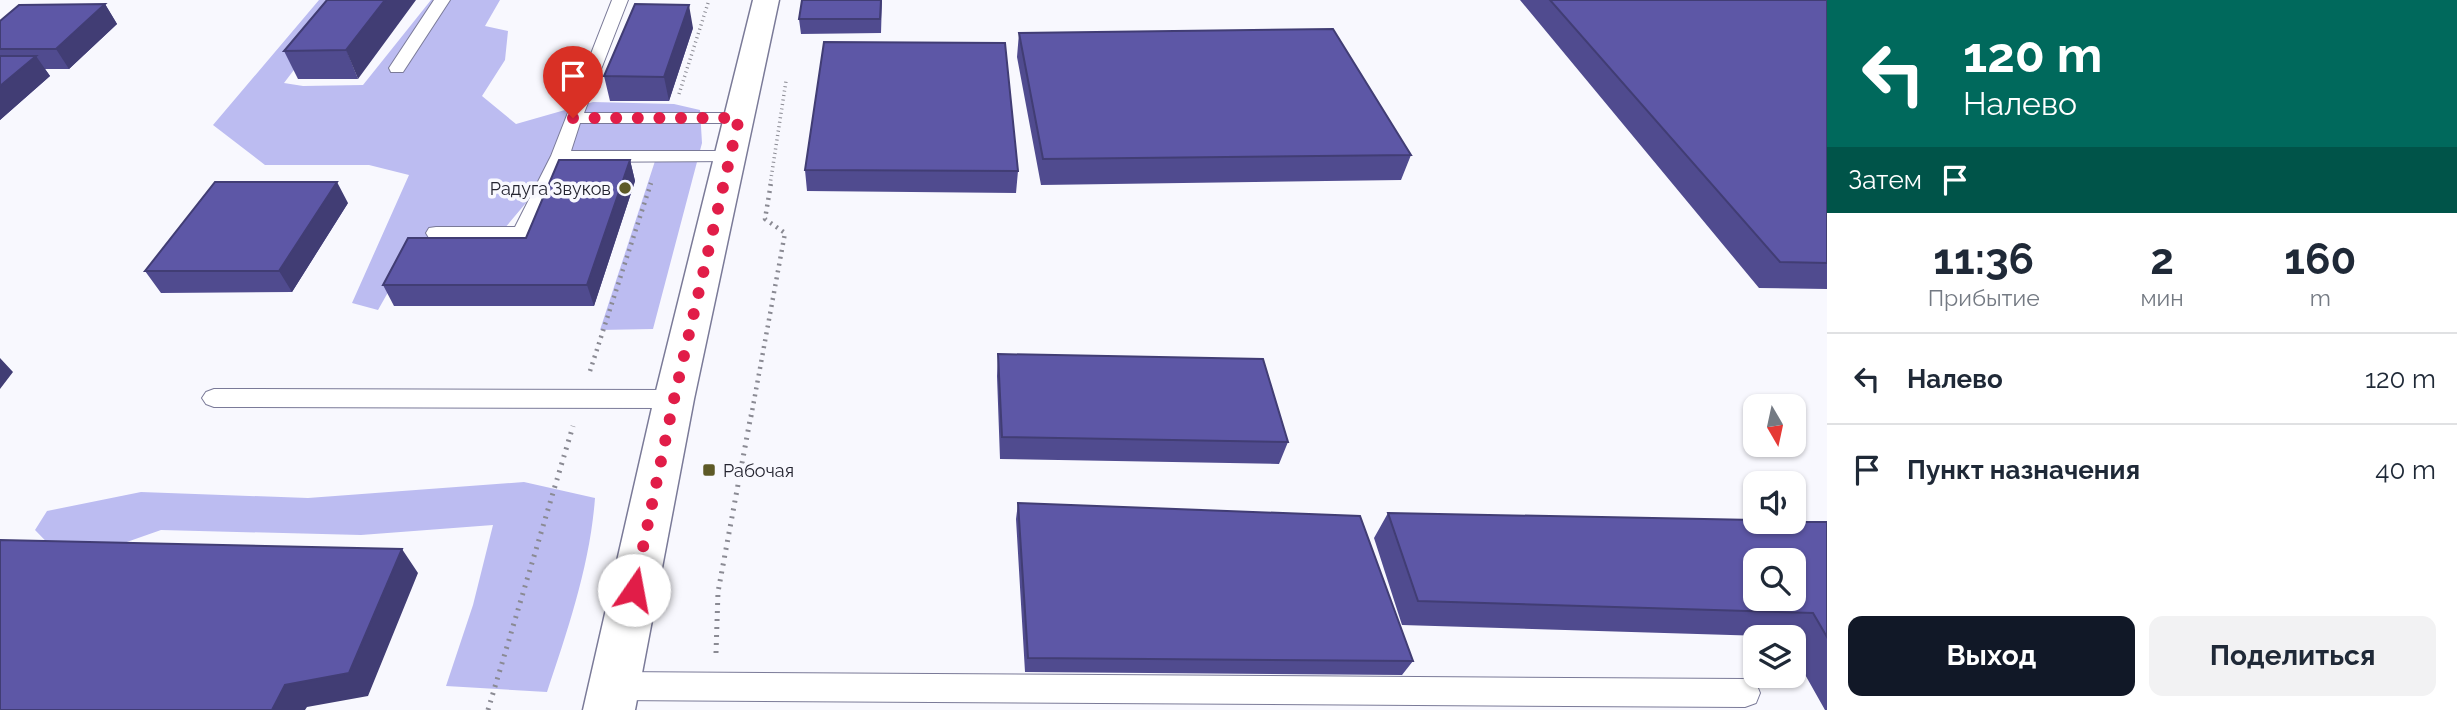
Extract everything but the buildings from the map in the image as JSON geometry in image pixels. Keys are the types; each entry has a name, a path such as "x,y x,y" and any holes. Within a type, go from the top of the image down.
{"main road":[{"path":"612,698 674,399 766,0"}],"lane":[{"path":"397,68 442,0"},
{"path":"436,233 522,233 559,156 621,0"},
{"path":"573,118 739,118"},
{"path":"559,156 730,157"},
{"path":"214,398 674,399"},
{"path":"612,698 715,687 1745,693"}],"path":[{"path":"671,118 709,0"},
{"path":"715,687 718,592 785,233 765,219 788,68"},
{"path":"488,710 581,397 660,156"}],"shaded area":[{"path":"319,0 347,0 284,83 303,86 363,85 431,0 500,0 485,26 508,31 505,60 482,96 516,124 593,102 674,104 700,110 702,143 653,329 600,330 655,161 563,159 488,248 404,264 378,310 352,303 409,175 369,165 265,165 213,125"},
{"path":"524,482 595,498 583,572 547,692 446,686 473,605 493,525 361,535 161,530 67,563 35,530 47,511 141,492 308,498"}],"place":[{"name":"Радуга Звуков","path":"625,188"},
{"name":"Рабочая","path":"709,470"}],"route":[{"path":"573,118 739,118 674,399 634,590"}]}
